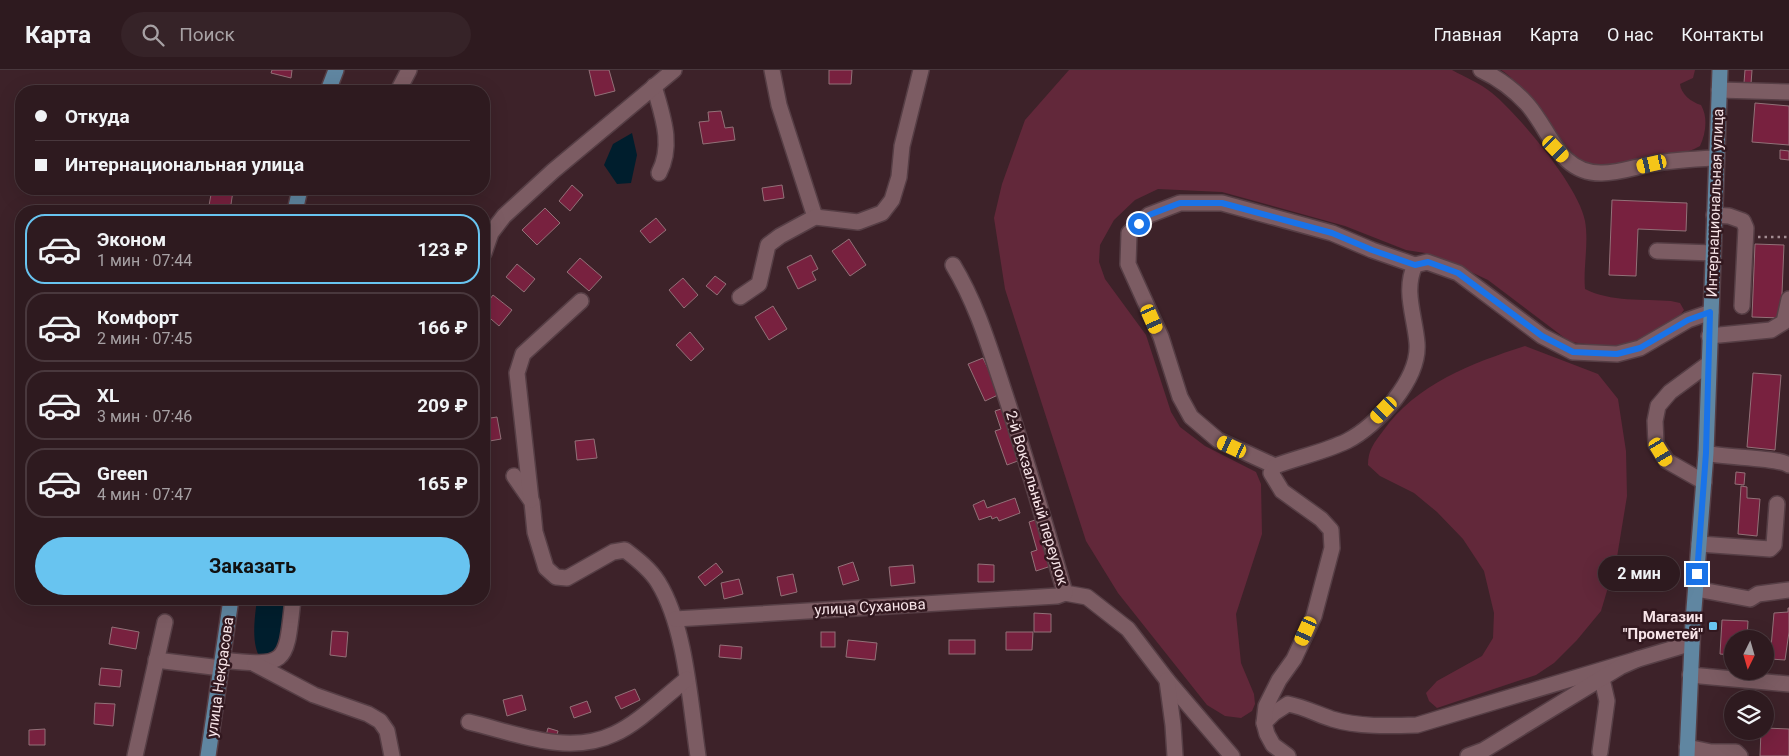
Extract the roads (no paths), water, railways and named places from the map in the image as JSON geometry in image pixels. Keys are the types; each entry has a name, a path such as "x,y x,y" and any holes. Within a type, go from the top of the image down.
{"main road":[{"path":"330,85 336,70"},
{"name":"Интернациональная улица","path":"1687,752 1692,643 1706,453 1720,70"},
{"name":"улица Некрасова","path":"208,756 230,605"}],"street":[{"path":"401,85 410,70"},
{"path":"490,236 504,216 553,171 674,70"},
{"path":"772,70 779,105 815,218"},
{"path":"740,297 759,284 768,245 780,236 815,218 858,222 882,213 892,200 899,177 902,146 921,70"},
{"path":"1481,70 1506,86 1528,104 1556,149 1571,165 1586,171 1601,173 1652,164 1716,158"},
{"path":"654,86 665,125 665,162 660,172"},
{"path":"1719,90 1789,92"},
{"path":"1415,265 1409,283 1418,344 1413,373 1399,393 1364,431 1330,449 1275,466 1218,440 1192,417 1180,398 1161,337 1128,264 1129,233 1149,215 1180,203 1222,203 1332,233 1415,265 1428,262 1458,273 1542,336 1573,352 1617,354 1640,348 1688,320 1710,312"},
{"path":"1714,215 1730,216 1743,221 1746,228 1742,306"},
{"path":"1657,251 1713,253"},
{"name":"2-й Вокзальный переулок","path":"953,265 967,289 982,323 1016,426 1065,593 1087,596 1128,630 1167,680 1232,756"},
{"path":"1771,330 1784,322 1789,299"},
{"path":"581,301 523,354 517,373 535,532 546,568 556,577 567,578 613,552 625,550 641,561 658,581 675,619 687,679 698,756"},
{"path":"1709,336 1771,330 1789,333"},
{"path":"1704,482 1666,461 1656,444 1655,422 1658,406 1670,392 1708,364"},
{"path":"1706,453 1721,457 1768,460 1789,465"},
{"path":"1275,466 1271,474 1274,482 1282,491 1326,524 1331,530 1332,548 1314,616 1294,660 1279,680 1266,706 1264,723 1267,734 1273,745 1288,756"},
{"path":"514,476 532,502"},
{"path":"1699,544 1770,549 1774,545 1777,504"},
{"path":"1696,589 1750,599 1758,594 1789,590"},
{"name":"улица Суханова","path":"675,619 1057,596 1065,593"},
{"path":"156,660 222,664 269,663 284,652 288,643 293,605"},
{"path":"135,756 165,622"},
{"path":"1264,723 1274,713 1288,704 1303,707 1340,720 1386,726 1416,725 1692,643"},
{"path":"1468,756 1486,753 1638,658"},
{"path":"255,664 314,695 368,714 380,721 387,731 392,756"},
{"path":"1690,675 1789,684"},
{"path":"469,722 556,743 583,744 614,734 627,726 687,679"},
{"path":"1600,752 1607,701 1602,679"},
{"path":"1167,680 1175,756"},
{"path":"1687,752 1736,752 1740,756"}],"water":[{"path":"632,133 637,155 631,183 617,184 604,165 613,144"},
{"path":"256,605 284,605 287,615 286,629 273,657 259,656 255,643 254,628"}],"place":[{"name":"Магазин \"Прометей\"","path":"1713,626"}]}
